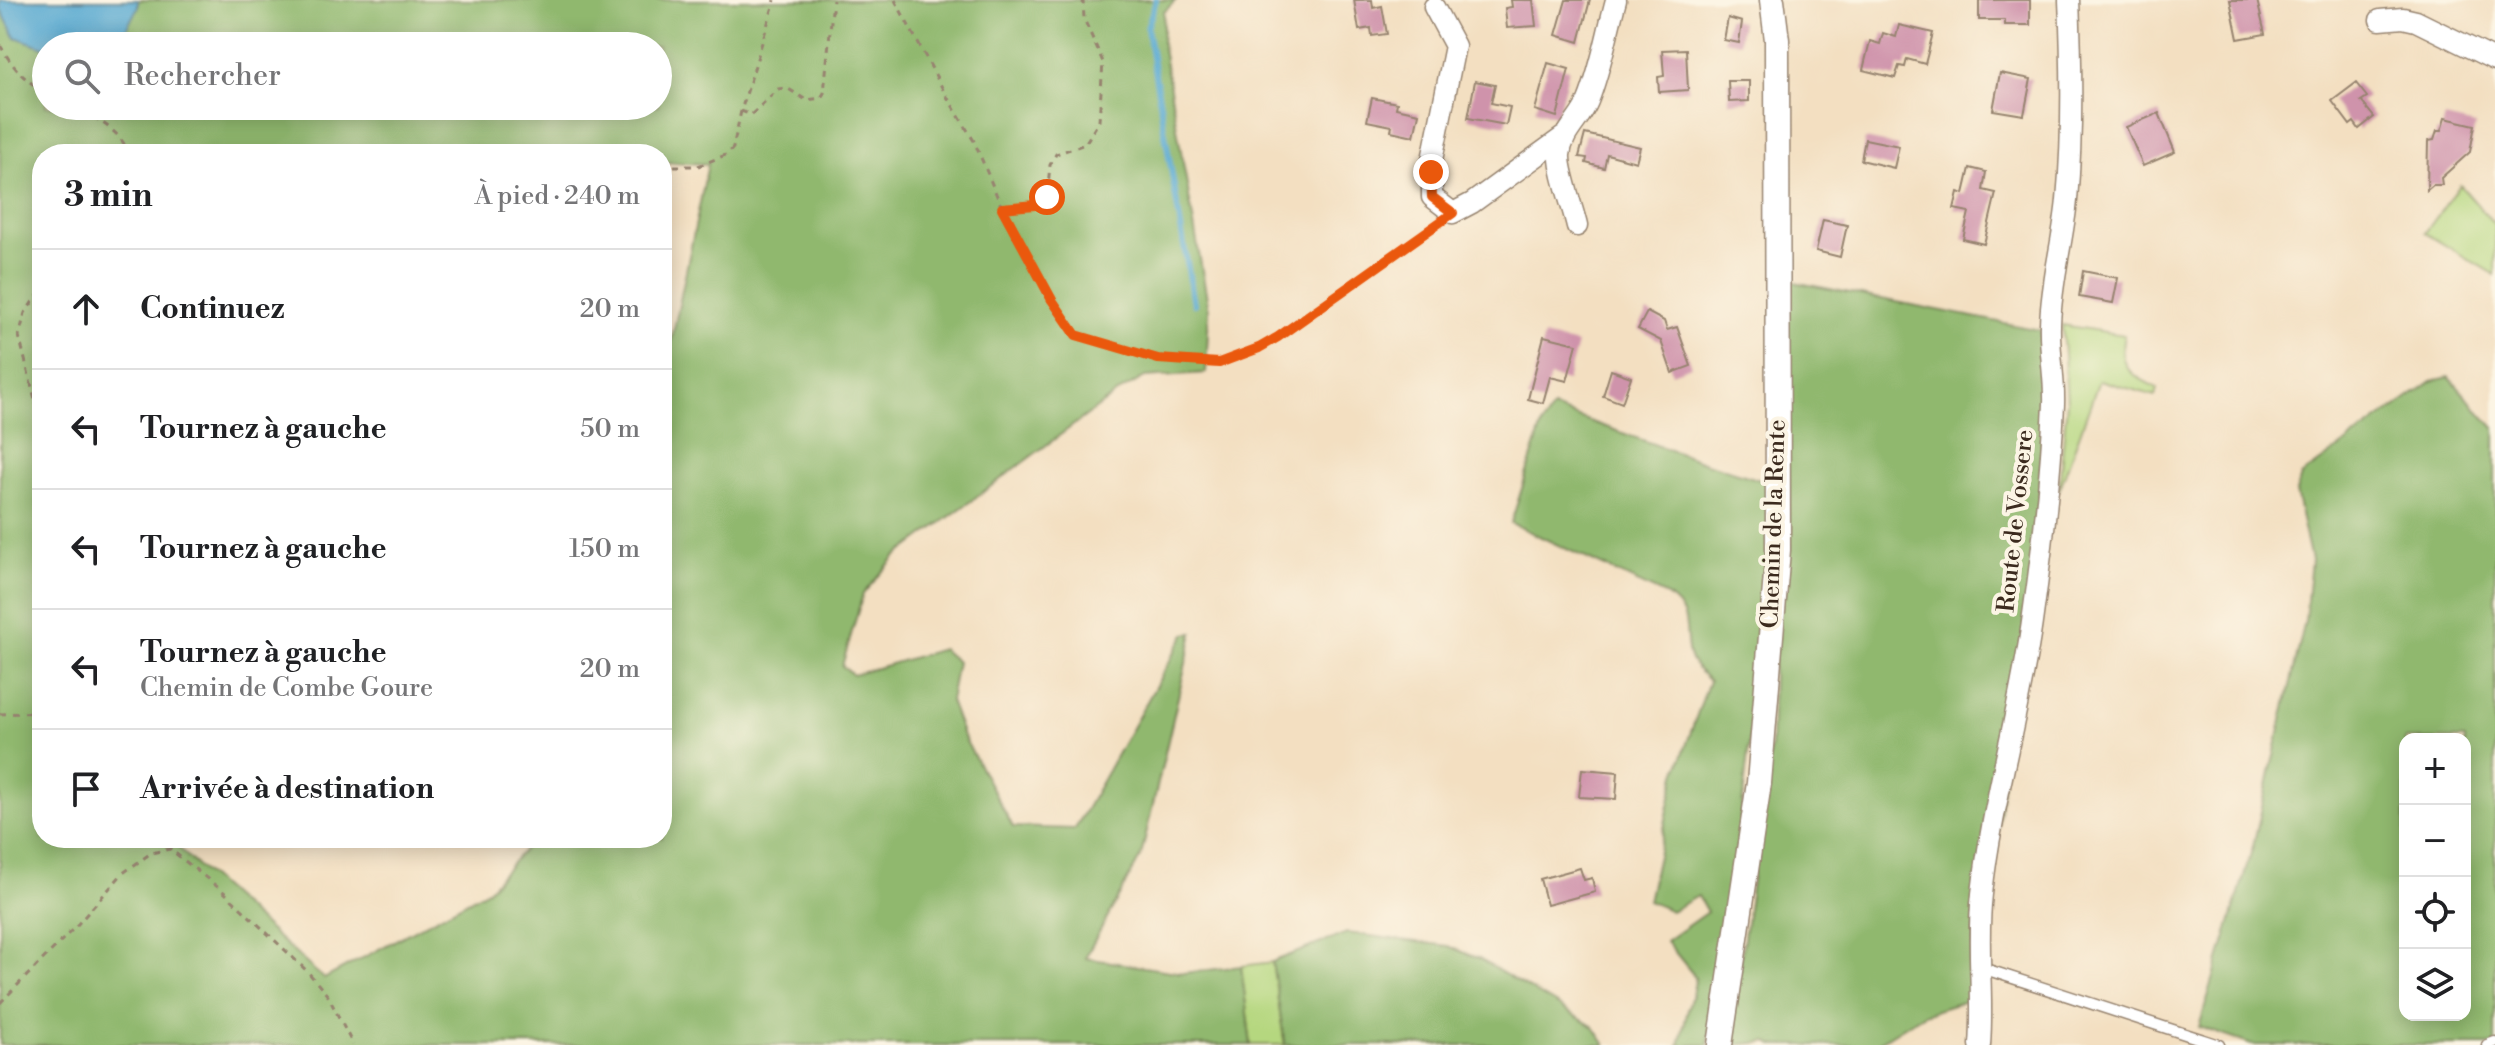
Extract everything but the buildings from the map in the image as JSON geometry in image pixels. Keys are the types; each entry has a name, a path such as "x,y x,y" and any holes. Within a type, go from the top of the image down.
{"street":[{"path":"1434,7 1455,46 1432,160 1432,197 1453,213 1472,203 1563,137 1581,116 1589,98 1616,0"},
{"name":"Chemin de la Rente","path":"1720,1045 1759,783 1778,550 1777,40 1772,0"},
{"name":"Route de Vossere","path":"1980,1045 1982,894 1992,825 2026,663 2051,450 2054,400 2051,315 2054,274 2067,200 2069,153 2069,0"},
{"path":"2380,20 2403,18 2416,21 2495,60"},
{"path":"1563,137 1560,169 1577,226"}],"lane":[{"path":"1982,968 2219,1045"},
{"path":"2487,1045 2495,1042"}],"path":[{"path":"672,166 698,166 728,154 733,148 741,111 775,0"},
{"path":"741,111 751,115 778,89 787,88 806,100 821,98 833,0"},
{"path":"895,0 974,141 1002,208 1052,300 1076,335 1158,359 1219,363 1259,348 1278,337 1453,213"},
{"path":"1002,208 1035,205 1047,197 1050,165 1056,154 1085,144 1099,121 1103,62 1084,19 1083,0"},
{"path":"0,45 13,68 32,85"},
{"path":"97,120 113,129 126,144"},
{"path":"32,303 25,313 19,336 32,387"},
{"path":"0,714 32,712"},
{"path":"0,1003 123,873 151,853 170,849 225,893 308,972 328,996 353,1045"}],"green space":[{"path":"0,0 1176,0 1164,12 1162,43 1209,310 1206,373 1145,377 1117,393 895,557 863,594 842,666 853,675 942,649 957,662 950,701 963,736 1013,827 1075,829 1185,634 1193,633 1141,856 1085,958 1183,973 1241,966 1251,1045 0,1045"},
{"path":"2460,185 2495,225 2495,275 2425,233"},
{"path":"1784,280 2040,330 2045,390 2038,521 1975,998 1924,1014 1874,1045 1773,1045 1768,1042 1729,1045 1771,744"},
{"path":"2062,325 2124,335 2124,363 2133,374 2157,388 2155,396 2099,380 2059,491 2067,401"},
{"path":"2449,377 2495,429 2495,1045 2252,1045 2199,1027 2253,846 2305,621 2311,560 2296,492 2301,476 2432,381"},
{"path":"1553,408 1770,483 1766,587 1749,745 1726,946 1708,1045 1679,1045 1696,978 1666,941 1707,912 1698,896 1671,911 1648,901 1676,774 1709,681 1690,658 1684,616 1667,596 1511,523 1542,425"},
{"path":"1347,933 1448,946 1479,959 1594,1027 1606,1045 1285,1045 1272,962"},
{"path":"1272,962 1285,1045 1251,1045 1241,966"}],"water":[{"path":"0,0 138,0 138,7 125,32 32,32 32,43 15,37 0,8"}],"waterway":[{"path":"1156,0 1147,28 1194,304"}],"route":[{"path":"1047,197 1035,205 1002,208 1052,300 1076,335 1158,359 1219,363 1259,348 1278,337 1453,213 1432,197 1431,172"}]}
